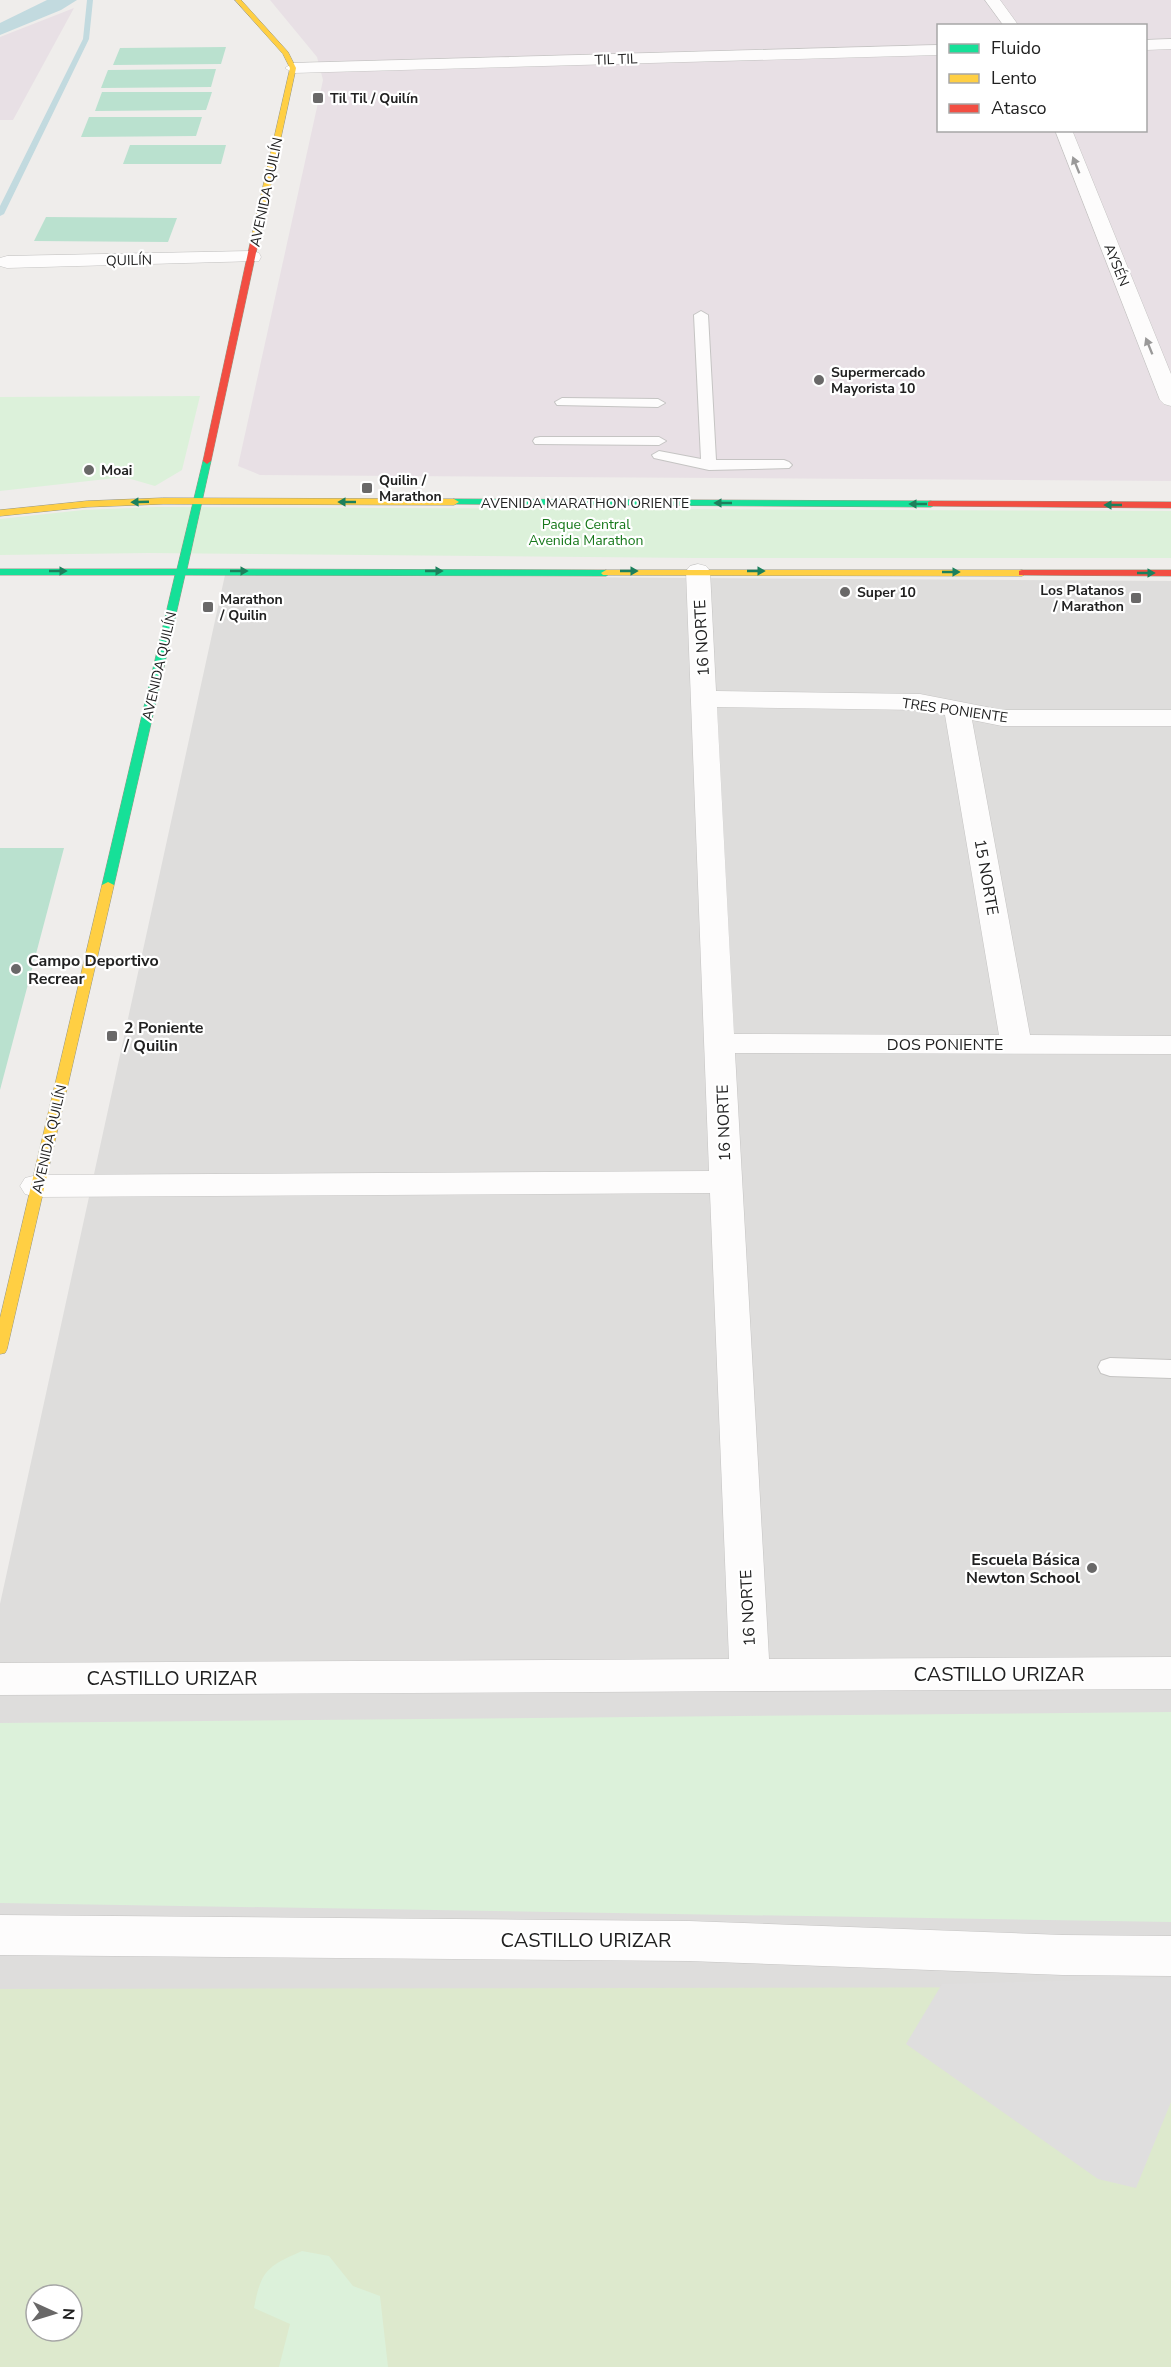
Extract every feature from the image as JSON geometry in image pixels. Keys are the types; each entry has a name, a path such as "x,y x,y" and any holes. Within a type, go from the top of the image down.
{"main road":[{"path":"237,0 286,53 293,68"},
{"name":"AVENIDA QUILÍN","path":"0,1349 198,501 293,68"},
{"name":"AVENIDA MARATHON ORIENTE","path":"0,513 87,504 198,501 1171,505"},
{"path":"0,572 1171,573"}],"street":[{"path":"992,0 1010,24"},
{"path":"1147,45 1171,44"},
{"name":"TIL TIL","path":"293,68 937,50"},
{"name":"AYSÉN","path":"1064,132 1171,400"},
{"name":"QUILÍN","path":"7,262 252,257"},
{"name":"16 NORTE","path":"698,571 714,960 720,1043 750,1675"},
{"name":"TRES PONIENTE","path":"704,699 920,702 1002,718 1171,718"},
{"name":"15 NORTE","path":"957,709 1016,1044"},
{"name":"DOS PONIENTE","path":"720,1043 1171,1045"},
{"path":"37,1186 725,1182"},
{"name":"CASTILLO URIZAR","path":"0,1679 1171,1673"},
{"name":"CASTILLO URIZAR","path":"0,1935 689,1941 1052,1955 1171,1956"}],"lane":[{"path":"701,315 709,465"},
{"path":"562,402 658,403"},
{"path":"540,441 659,448 709,465 784,465"},
{"path":"1110,1367 1171,1369"}],"shaded area":[{"path":"270,0 1171,0 1171,481 260,475 238,466 323,80 317,57"},
{"path":"74,8 13,120 0,120 0,37"},
{"path":"225,575 1171,581 1171,2367 0,2367 0,1604"},
{"path":"1171,1978 1171,2102 1136,2188 1098,2179 906,2044 942,1984"}],"green space":[{"path":"226,47 221,64 113,65 120,48"},
{"path":"216,69 211,87 101,88 108,70"},
{"path":"102,92 212,92 206,110 95,111"},
{"path":"89,117 202,117 196,136 81,137"},
{"path":"130,145 226,145 221,164 123,164"},
{"path":"46,217 177,218 168,242 34,241"},
{"path":"200,396 182,470 155,486 124,477 0,491 0,397"},
{"name":"Paque Central Avenida Marathon","path":"157,507 1171,511 1171,558 694,558 148,553 0,555 0,519 83,510"},
{"name":"Campo Deportivo Recrear","path":"0,848 64,848 0,1090"},
{"path":"1171,1712 1171,1922 0,1903 0,1723"},
{"path":"1171,1987 1171,2367 0,2367 0,1989"},
{"path":"302,2251 329,2256 353,2286 380,2296 388,2367 279,2367 290,2324 254,2308 263,2277 268,2271 281,2261"}],"water":[{"path":"47,0 77,0 61,10 0,35 0,23"}],"waterway":[{"path":"0,214 86,39 90,0"}],"traffic: fast":[{"path":"108,885 207,461"},
{"path":"454,502 931,504"},
{"path":"0,572 606,573"}],"traffic: slow":[{"path":"238,0 286,53 293,68 255,239"},
{"path":"0,513 87,504 163,501 454,502"},
{"path":"606,573 1022,573"},
{"path":"0,1349 108,885"}],"traffic: jam":[{"path":"207,461 255,239"},
{"path":"931,504 1171,505"},
{"path":"1022,573 1171,573"}],"place":[{"name":"Til Til / Quilín","path":"318,98"},
{"name":"Supermercado Mayorista 10","path":"819,380"},
{"name":"Moai","path":"89,470"},
{"name":"Quilin / Marathon","path":"367,488"},
{"name":"Super 10","path":"845,592"},
{"name":"Los Platanos / Marathon","path":"1136,598"},
{"name":"Marathon / Quilin","path":"208,607"},
{"name":"Campo Deportivo Recrear","path":"16,969"},
{"name":"2 Poniente / Quilin","path":"112,1036"},
{"name":"Escuela Básica Newton School","path":"1092,1568"}]}
